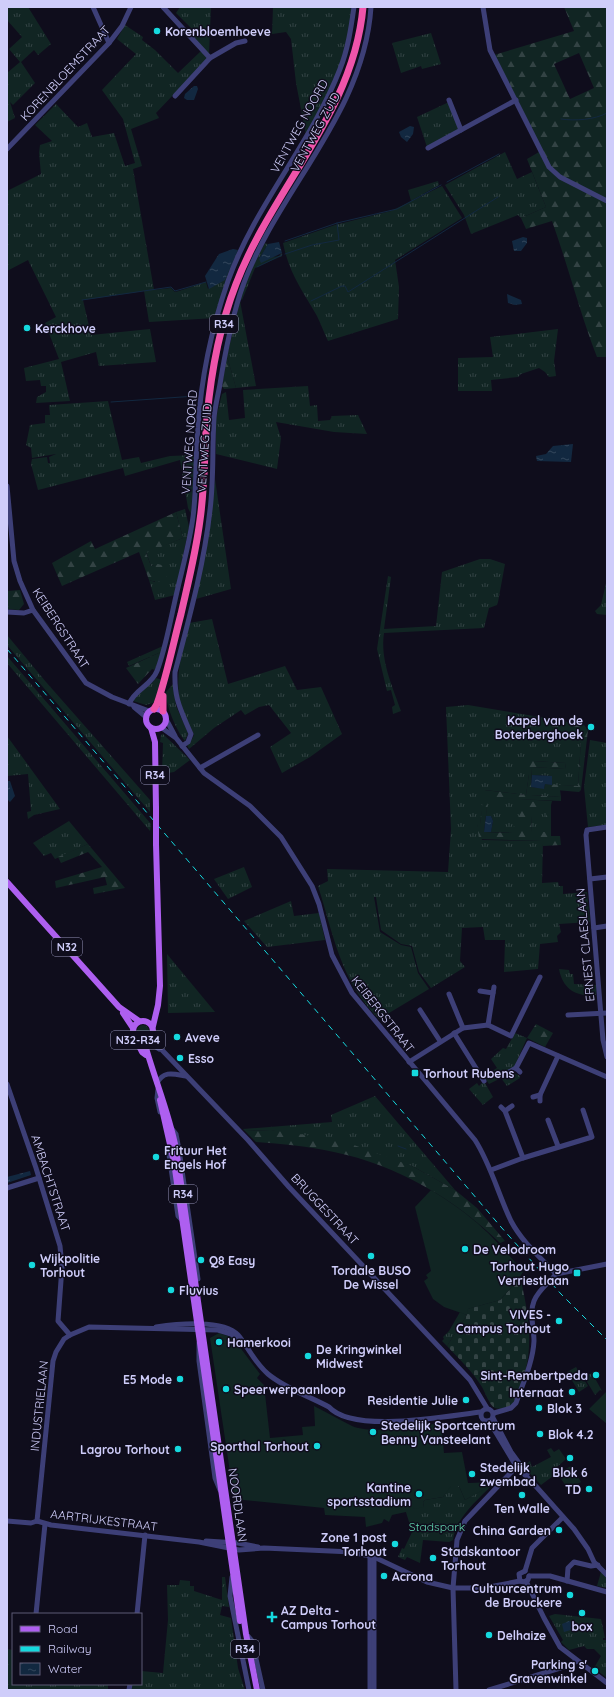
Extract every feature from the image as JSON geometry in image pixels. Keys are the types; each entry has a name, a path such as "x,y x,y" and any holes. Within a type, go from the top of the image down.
{"highway":[{"name":"R34","path":"152,710 160,696 168,668 197,541 204,487 206,433 210,397 221,335 228,306 246,260 257,237 326,120 342,89 354,53 363,7"},
{"name":"R34","path":"163,711 162,705 168,668"}],"main road":[{"path":"152,710 163,711 166,719 160,728 151,728 146,724 146,717 152,710"},
{"name":"R34","path":"151,728 155,742 160,977 160,996 153,1026"},
{"name":"R34","path":"155,742 160,728"},
{"name":"N32","path":"7,882 119,1007 133,1028"},
{"name":"N32","path":"119,1007 141,1021"},
{"path":"141,1021 150,1018 157,1009"},
{"name":"N32-R34","path":"141,1021 149,1022 153,1026 154,1032 148,1040 136,1038 133,1028 141,1021"},
{"name":"NOORDLAAN","path":"136,1038 142,1052 146,1056 158,1086 172,1129 200,1308 199,1343 220,1490 257,1690"},
{"name":"NOORDLAAN","path":"146,1056 148,1040"},
{"name":"NOORDLAAN","path":"158,1086 172,1150 200,1328 231,1546 232,1576 254,1690"}],"street":[{"path":"93,7 109,43"},
{"name":"KORENBLOEMSTRAAT","path":"7,149 109,43 122,26 132,7"},
{"path":"163,7 210,58"},
{"name":"VENTWEG NOORD","path":"130,705 133,695 148,684 155,676 168,630 193,518 198,428 205,370 214,329 228,281 253,226 311,130 334,85 348,45 354,7"},
{"name":"VENTWEG ZUID","path":"182,746 188,742 191,734 179,707 175,685 176,672 202,563 207,532 214,458 214,419 230,330 240,295 252,263 332,125 352,85 364,50 371,7"},
{"path":"483,7 490,50 549,167 560,177 607,201"},
{"path":"175,96 210,58 236,43 245,41"},
{"path":"449,100 461,130"},
{"path":"428,148 516,100"},
{"name":"KEIBERGSTRAAT","path":"7,486 14,561 20,581 33,610 86,683 98,691 130,705 152,710"},
{"path":"7,612 24,613 33,610"},
{"name":"KEIBERGSTRAAT","path":"130,705 146,717"},
{"name":"KEIBERGSTRAAT","path":"166,719 176,738 200,768 209,777 258,813 275,830 287,846 315,892 332,955 344,980 362,1007 475,1140 491,1170 516,1228 536,1256 556,1274"},
{"name":"KEIBERGSTRAAT","path":"160,728 176,738"},
{"path":"200,768 258,735"},
{"name":"ERNEST CLAESLAAN","path":"607,827 587,830 586,835 594,928 604,1013 603,1040 607,1057"},
{"path":"590,879 607,877"},
{"path":"594,928 607,926"},
{"path":"409,1062 440,1041 463,1028 488,1025 512,1036 540,977"},
{"path":"480,991 494,990 488,1025"},
{"path":"449,994 463,1028"},
{"path":"420,1010 440,1041"},
{"path":"568,1015 604,1013"},
{"path":"454,1033 484,1081"},
{"name":"BRUGGESTRAAT","path":"148,1040 162,1050 187,1076 472,1384 484,1410"},
{"path":"509,1072 518,1070 529,1043 607,1077"},
{"path":"540,1101 540,1095 558,1056"},
{"path":"158,1086 162,1076 166,1074 187,1076"},
{"name":"AMBACHTSTRAAT","path":"7,1084 58,1236 62,1256 58,1321 70,1334"},
{"path":"533,1097 540,1095"},
{"path":"506,1111 512,1106"},
{"path":"501,1107 506,1111 523,1158"},
{"path":"491,1170 558,1146 592,1137 583,1110"},
{"path":"548,1120 558,1146"},
{"path":"7,1188 39,1178"},
{"path":"484,1410 483,1420 511,1408 516,1403 532,1352 534,1341 532,1313 534,1302 540,1290 556,1274 607,1264"},
{"path":"70,1334 89,1327 153,1328 165,1330 200,1328 225,1332 242,1342 253,1358 268,1373 282,1383 332,1410 357,1421 380,1422 484,1410 492,1417 517,1465 574,1529 598,1565 607,1574"},
{"name":"INDUSTRIELAAN","path":"37,1521 53,1361 60,1345 70,1334"},
{"path":"456,1690 453,1588 456,1549 460,1529 476,1509 517,1465"},
{"path":"520,1581 519,1574 524,1571 528,1557 535,1543 563,1517"},
{"name":"AARTRIJKESTRAAT","path":"7,1521 31,1523 37,1521 45,1524 231,1546 352,1552 372,1557 427,1582 453,1588 484,1588 528,1579"},
{"path":"36,1613 45,1524"},
{"path":"137,1613 145,1535"},
{"path":"372,1557 372,1675 374,1690"},
{"path":"567,1581 568,1568 574,1562 591,1566 598,1565"},
{"path":"524,1571 554,1636 564,1650 607,1684"},
{"name":"NOORDLAAN","path":"232,1576 230,1594 249,1690"},
{"path":"528,1579 550,1576 607,1592"},
{"name":"NOORDLAAN","path":"246,1634 252,1641 262,1690"},
{"path":"489,1690 507,1687 570,1666 577,1661"},
{"path":"370,1690 372,1675"}],"green space":[{"path":"7,7 28,7 51,44 38,55 34,50 21,62 35,83 13,105 10,102 15,118 7,122 7,73 20,62 9,49 22,37 7,20"},
{"path":"180,7 211,7 209,54 189,34 193,30 176,13"},
{"path":"273,7 352,7 346,48 334,80 306,135 296,83 291,39 286,32 272,34"},
{"path":"564,7 607,7 607,357 597,357 552,221 526,229 521,218 546,207 527,159 539,152 494,55 574,31","holes":["579,53 594,88 570,99 554,64"]},
{"path":"125,25 143,37 142,40 155,50 178,73 201,51 208,58 156,113 159,118 131,129 142,166 133,169 154,290 171,288 175,292 206,282 208,289 239,250 215,318 149,322 144,291 83,300 91,335 150,329 156,362 99,366 96,352 61,362 70,401 36,403 37,397 46,392 46,386 41,386 40,380 26,381 24,368 59,359 45,323 56,317 28,260 7,271 7,191 41,174 39,153 40,145 52,141 35,125 56,104 78,127 87,123 92,137 114,133 125,166 135,163 123,119 102,90 136,54 117,39"},
{"path":"431,33 441,64 422,69 421,66 401,73 392,43"},
{"path":"449,102 460,130 427,147 417,117"},
{"path":"505,152 517,179 532,172 546,207 521,218 518,215 471,234 464,215 445,185"},
{"path":"438,181 439,185 411,201 408,190"},
{"path":"442,186 462,218 395,260 399,287 398,319 328,341 317,316 292,272 283,243 335,225 391,211"},
{"path":"265,243 268,244 259,259 279,256 282,253 282,256 255,268 242,300 240,299 251,269"},
{"path":"240,301 256,386 236,388 227,356"},
{"path":"558,329 554,361 556,376 549,377 539,368 521,374 518,377 491,380 492,391 458,391 458,358 493,357 490,337"},
{"path":"227,356 236,388 224,389 222,386"},
{"path":"308,386 310,406 317,405 318,421 330,420 332,416 358,415 367,434 334,432 276,422 281,438 277,469 216,454 216,418 222,394 226,392 229,420 245,418 243,390"},
{"path":"108,401 122,460 139,457 141,463 170,456 195,455 191,514 188,508 180,460 125,476 123,468 38,490 31,464 32,459 47,457 48,463 50,463 49,457 56,454 32,458 31,448 26,445 30,425 45,423 45,415 50,415 49,405"},
{"path":"215,479 231,589 196,599 208,538"},
{"path":"185,509 189,527 175,595 155,600 149,580 155,582 155,565 151,566 146,552 183,538 176,512"},
{"path":"176,512 183,538 146,553 151,566 158,564 165,566 167,578 165,580 158,582 149,580 139,552 62,586 52,563 91,541 95,549"},
{"path":"480,559 490,559 505,564 498,602 497,605 489,608 484,628 384,633 383,643 385,663 401,711 393,714 392,707 395,705 391,690 387,691 377,649 388,576 391,577 384,629 436,626 442,572"},
{"path":"607,579 607,615 597,614 595,611 601,605"},
{"path":"20,590 24,604 19,610 7,609 7,591"},
{"path":"212,619 228,684 285,666 297,690 321,687 342,734 310,757 282,773 270,747 291,733 269,705 259,707 245,715 241,710 214,728 189,749 187,745 194,735 183,713 179,699 178,677 181,655 189,623"},
{"path":"7,635 46,682 150,800 150,812 7,645"},
{"path":"163,646 161,652 129,666 127,662"},
{"path":"161,652 155,670 152,669 138,684 126,668"},
{"path":"7,656 151,824 150,831 7,663"},
{"path":"156,678 162,680 156,702 146,705 133,701 138,694"},
{"path":"173,684 176,706 188,733 185,741 175,725 167,703 166,692"},
{"path":"468,705 552,719 553,737 581,741 578,786 552,785 552,776 532,775 532,767 565,769 566,763 533,761 529,757 529,774 526,795 485,790 480,824 477,824 482,840 543,841 542,883 558,882 559,886 563,886 563,894 587,892 590,922 559,924 561,932 557,936 558,942 540,944 538,969 504,972 505,940 485,940 483,927 462,928 460,961 465,967 431,988 419,972 412,946 401,944 381,930 376,897 374,897 380,932 401,945 411,947 418,973 429,989 379,1019 355,989 347,973 334,940 318,886 328,881 327,869 448,872 451,829 446,707"},
{"path":"552,719 584,725 588,730 581,790 579,792 544,789 545,784 578,786 581,741 553,737"},
{"path":"163,734 190,760 174,772 162,774 163,743 160,742 161,735"},
{"path":"7,736 60,809 34,815 28,819 27,812 31,811 28,774 7,776"},
{"path":"590,740 607,743 607,825 588,827 584,787"},
{"path":"529,756 533,757 533,761 566,763 565,769 532,767 531,795 561,797 561,801 488,798 484,832 513,833 514,825 518,825 520,801 538,802 537,815 532,816 531,832 546,832 546,804 551,805 551,836 560,836 561,845 543,846 542,841 479,839 477,824 480,824 484,790 526,795 529,774"},
{"path":"531,787 560,790 561,797 531,795"},
{"path":"487,797 552,801 551,805 546,805 546,832 531,832 532,815 537,815 537,802 513,833 491,832 493,821 491,816 486,816"},
{"path":"69,821 88,844 55,859 51,853 44,856 33,843"},
{"path":"88,844 125,888 94,894 93,888 107,885 105,877 56,888 55,881 102,867 88,852 61,863 58,857"},
{"path":"244,867 252,887 228,899 214,879"},
{"path":"291,901 294,916 319,913 325,940 267,947 244,921"},
{"path":"167,954 215,1012 168,1013"},
{"path":"559,969 569,970 570,974 573,974 574,984 596,985 596,995 583,995 572,991 564,982"},
{"path":"536,1024 553,1033 545,1047 527,1038"},
{"path":"141,1025 145,1025 149,1031 145,1037 141,1037 137,1033 137,1029"},
{"path":"515,1033 527,1038 512,1072 520,1076 520,1078 507,1086 501,1078 489,1084 484,1076 497,1068 491,1059 503,1048 506,1049"},
{"path":"483,1082 493,1097 483,1105 469,1089 477,1083 479,1086"},
{"path":"375,1096 455,1190 412,1166 271,1130 245,1131 243,1129 332,1122 331,1115"},
{"path":"271,1130 340,1140 412,1166 455,1190 477,1208 505,1241 500,1243 483,1227 444,1198 402,1175 357,1158 324,1150 256,1142 245,1131"},
{"name":"De Velodroom","path":"431,1190 481,1226 492,1236 523,1272 518,1280 500,1300 468,1309 467,1315 444,1307 433,1299 424,1281 428,1278 426,1275 431,1271 415,1207"},
{"path":"518,1280 521,1281 525,1298 529,1329 528,1358 525,1373 514,1405 498,1409 491,1404 474,1376 447,1346 467,1315 467,1309 500,1300"},
{"path":"460,1312 467,1315 447,1346 442,1341 444,1339 443,1337 449,1331"},
{"name":"Stedelijk Sportcentrum Benny Vansteelant","path":"219,1333 233,1338 260,1374 257,1378 264,1385 270,1438 303,1435 302,1427 315,1426 314,1406 352,1426 361,1429 383,1430 441,1423 444,1453 462,1452 468,1483 495,1482 465,1500 459,1486 451,1486 443,1497 425,1500 423,1502 424,1507 414,1509 413,1507 406,1507 406,1512 392,1515 389,1522 384,1519 382,1523 366,1527 365,1517 325,1515 324,1508 234,1499 210,1338"},
{"path":"576,1367 588,1386 579,1392 567,1372"},
{"path":"592,1373 602,1391 600,1390 595,1395 584,1377"},
{"path":"607,1391 607,1424 589,1409"},
{"path":"551,1448 554,1452 559,1449 566,1459 557,1467 560,1472 571,1466 581,1482 568,1489 557,1473 541,1485 525,1468 525,1465 530,1461 532,1467 551,1457 547,1450"},
{"name":"Stadspark","path":"492,1484 463,1516 458,1524 453,1540 449,1542 423,1540 420,1563 407,1557 405,1560 398,1557 402,1548 404,1549 413,1530 411,1529 412,1526 410,1525 405,1509 406,1507 424,1507 423,1502 425,1500 443,1497 450,1486 459,1486 465,1500"},
{"path":"601,1572 607,1577 607,1588 597,1586"},
{"path":"222,1577 225,1577 229,1607 222,1606 220,1615 231,1618 238,1668 245,1690 131,1690 132,1685 142,1685 142,1671 163,1673 168,1620 167,1585 179,1585 180,1580 190,1581 190,1586 194,1586 194,1591 222,1600"},
{"path":"555,1614 601,1619 605,1638 603,1638 603,1640 607,1640 607,1678 594,1668 601,1656 594,1649 587,1649 584,1646 569,1650 561,1642 563,1640 549,1616"},
{"path":"7,1649 12,1650 12,1685 108,1685 108,1689 118,1690 7,1690"}],"water":[{"path":"194,86 197,86 198,89 194,100 187,100 184,98 185,94"},
{"path":"410,126 414,127 413,134 407,142 401,137 399,132"},
{"path":"523,237 527,238 527,243 521,251 514,251 512,241"},
{"path":"279,242 282,253 261,263 259,259 268,244"},
{"path":"233,249 238,250 225,280 209,289 205,276 219,254"},
{"path":"507,294 521,300 522,304 515,305 508,303"},
{"path":"573,444 571,462 537,461 536,456 546,454 553,446"},
{"path":"532,775 552,776 552,785 545,784 544,789 531,787"},
{"path":"7,781 10,781 15,796 10,802 7,799"},
{"path":"486,816 491,816 493,821 491,832 484,832"},
{"path":"30,1171 31,1175 7,1183 7,1177"},
{"path":"569,1621 573,1622 574,1629 564,1632 562,1624"}],"waterway":[{"path":"561,119 584,119 607,113"},
{"path":"447,182 499,154"},
{"path":"285,241 337,223 397,209 441,185"},
{"path":"311,301 342,286 345,286 348,292 498,197"},
{"path":"285,254 312,245 339,240 337,223"},
{"path":"257,267 282,255"},
{"path":"82,300 171,287 175,291 206,282"},
{"path":"111,402 196,396"},
{"path":"398,1146 406,1149"}],"railway":[{"path":"7,649 501,1227 561,1294 607,1340"}],"place":[{"name":"Korenbloemhoeve","path":"157,31"},
{"name":"Kerckhove","path":"27,328"},
{"name":"Kapel van de Boterberghoek","path":"591,727"},
{"name":"Aveve","path":"177,1037"},
{"name":"Esso","path":"180,1058"},
{"name":"Torhout Rubens","path":"415,1073"},
{"name":"Frituur Het Engels Hof","path":"156,1157"},
{"name":"De Velodroom","path":"465,1249"},
{"name":"Tordale BUSO De Wissel","path":"371,1256"},
{"name":"Q8 Easy","path":"201,1260"},
{"name":"Wijkpolitie Torhout","path":"32,1265"},
{"name":"Torhout Hugo Verriestlaan","path":"577,1273"},
{"name":"Fluvius","path":"171,1290"},
{"name":"VIVES - Campus Torhout","path":"559,1321"},
{"name":"Hamerkooi","path":"219,1342"},
{"name":"De Kringwinkel Midwest","path":"308,1356"},
{"name":"Sint-Rembertpeda","path":"596,1375"},
{"name":"E5 Mode","path":"180,1379"},
{"name":"Speerwerpaanloop","path":"226,1389"},
{"name":"Internaat","path":"572,1392"},
{"name":"Residentie Julie","path":"466,1400"},
{"name":"Blok 3","path":"539,1408"},
{"name":"Stedelijk Sportcentrum Benny Vansteelant","path":"373,1432"},
{"name":"Blok 4.2","path":"540,1434"},
{"name":"Sporthal Torhout","path":"317,1446"},
{"name":"Lagrou Torhout","path":"178,1449"},
{"name":"Blok 6","path":"570,1458"},
{"name":"Stedelijk zwembad","path":"472,1474"},
{"name":"TD","path":"589,1489"},
{"name":"Kantine sportsstadium","path":"419,1494"},
{"name":"Ten Walle","path":"522,1495"},
{"name":"China Garden","path":"559,1530"},
{"name":"Zone 1 post Torhout","path":"395,1544"},
{"name":"Stadskantoor Torhout","path":"433,1558"},
{"name":"Acrona","path":"384,1576"},
{"name":"Cultuurcentrum de Brouckere","path":"570,1595"},
{"name":"box","path":"582,1613"},
{"name":"AZ Delta - Campus Torhout","path":"272,1617"},
{"name":"Delhaize","path":"489,1635"},
{"name":"Parking s' Gravenwinkel","path":"595,1671"}]}
